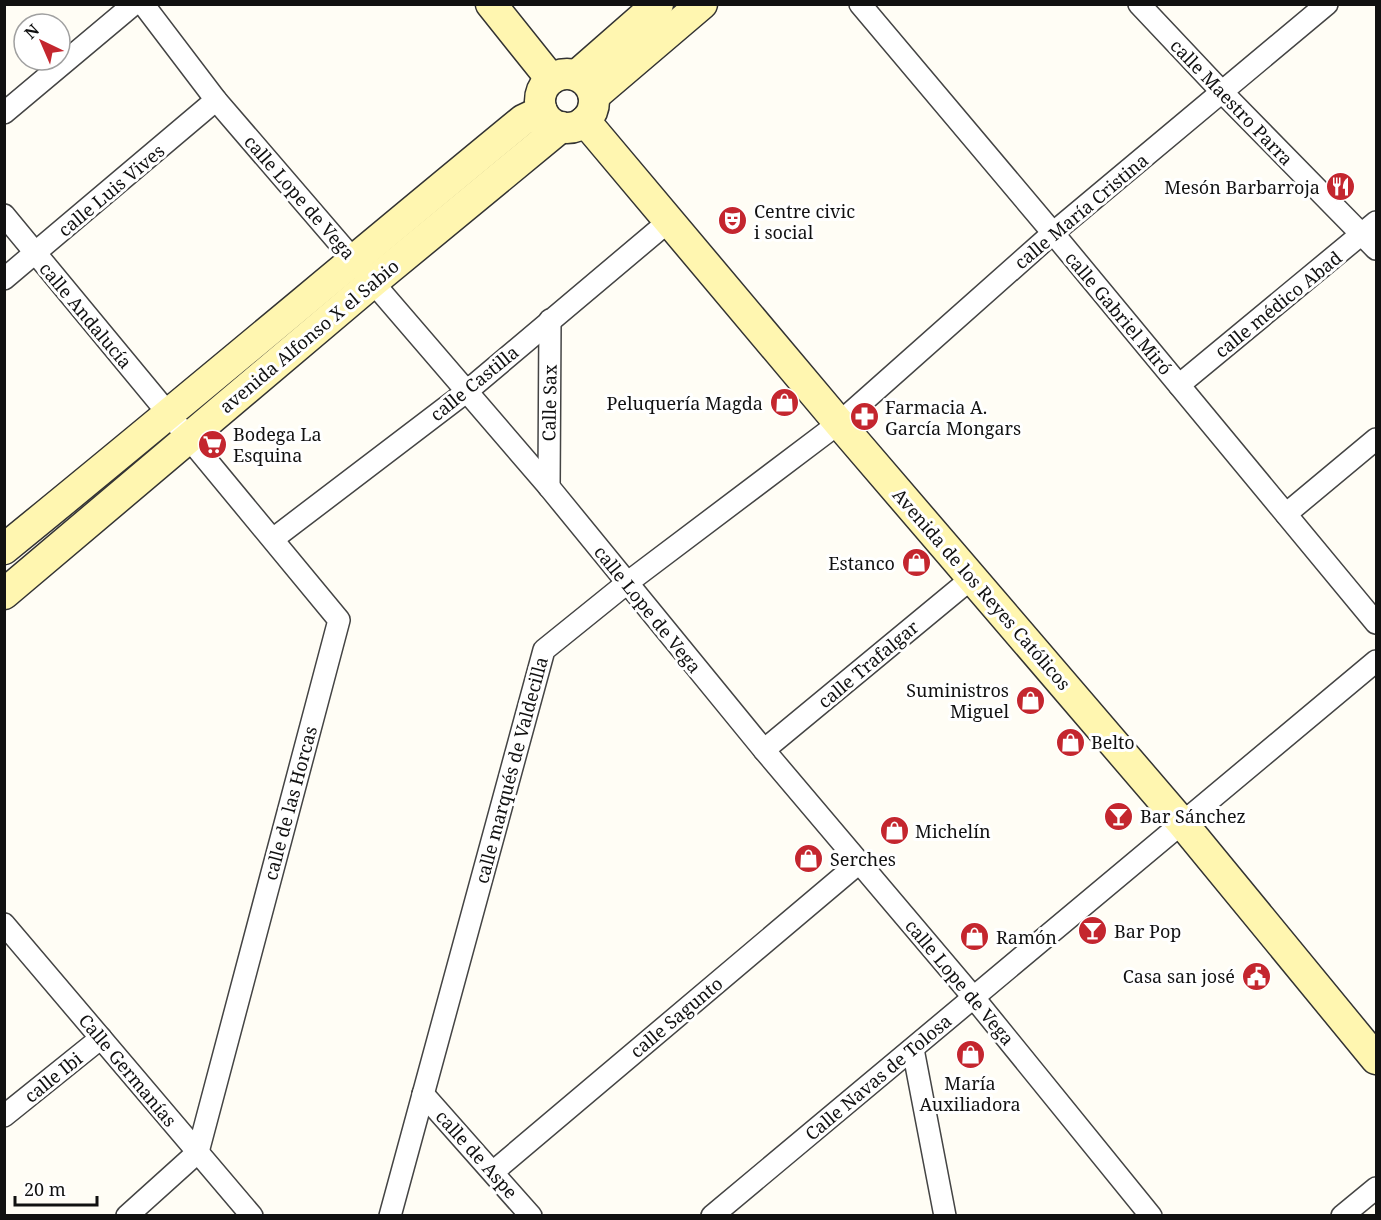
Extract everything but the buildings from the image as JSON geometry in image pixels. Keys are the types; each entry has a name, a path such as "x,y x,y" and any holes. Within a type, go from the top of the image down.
{"street":[{"path":"4,113 134,4"},
{"name":"calle Lope de Vega","path":"143,4 216,100 549,487 764,750 974,998 1151,1215"},
{"name":"Avenida de los Reyes Católicos","path":"491,4 568,102 839,423 1183,824 1377,1059"},
{"path":"568,102 658,4"},
{"path":"568,102 702,4"},
{"name":"calle Gabriel Miró","path":"860,4 1377,623"},
{"name":"calle Maestro Parra","path":"1139,4 1222,92 1372,235"},
{"name":"calle María Cristina","path":"839,423 1053,233 1327,4"},
{"name":"calle Luis Vives","path":"4,279 216,100"},
{"name":"avenida Alfonso X el Sabio","path":"4,549 169,415 353,259 523,120 568,102"},
{"name":"avenida Alfonso X el Sabio","path":"5,593 373,282 568,102"},
{"name":"calle Andalucía","path":"4,215 169,415"},
{"name":"calle Castilla","path":"273,539 466,392 669,221"},
{"name":"calle médico Abad","path":"1179,385 1372,235"},
{"name":"Calle Sax","path":"549,487 550,320"},
{"name":"calle de las Horcas","path":"169,415 339,620 198,1152"},
{"name":"calle marqués de Valdecilla","path":"390,1215 544,650 627,583 839,423"},
{"path":"1287,514 1377,439"},
{"name":"calle Trafalgar","path":"764,750 972,578"},
{"name":"Calle Navas de Tolosa","path":"723,1212 912,1049 1377,661"},
{"name":"calle Sagunto","path":"493,1172 860,862"},
{"name":"Calle Germanías","path":"4,924 252,1215"},
{"name":"calle Ibi","path":"4,1116 101,1038"},
{"path":"912,1049 945,1215"},
{"name":"calle de Aspe","path":"423,1094 531,1215"},
{"path":"127,1215 198,1152"},
{"path":"1342,1215 1377,1188"}],"place":[{"name":"Mesón Barbarroja","path":"1341,187"},
{"name":"Centre civic i social","path":"733,221"},
{"name":"Peluquería Magda","path":"784,403"},
{"name":"Farmacia A. García Mongars","path":"864,417"},
{"name":"Bodega La Esquina","path":"212,444"},
{"name":"Estanco","path":"916,563"},
{"name":"Suministros Miguel","path":"1030,700"},
{"name":"Belto","path":"1070,742"},
{"name":"Bar Sánchez","path":"1119,816"},
{"name":"Michelín","path":"894,831"},
{"name":"Serches","path":"809,859"},
{"name":"Bar Pop","path":"1093,931"},
{"name":"Ramón","path":"975,937"},
{"name":"Casa san josé","path":"1256,976"},
{"name":"María Auxiliadora","path":"970,1054"}]}
